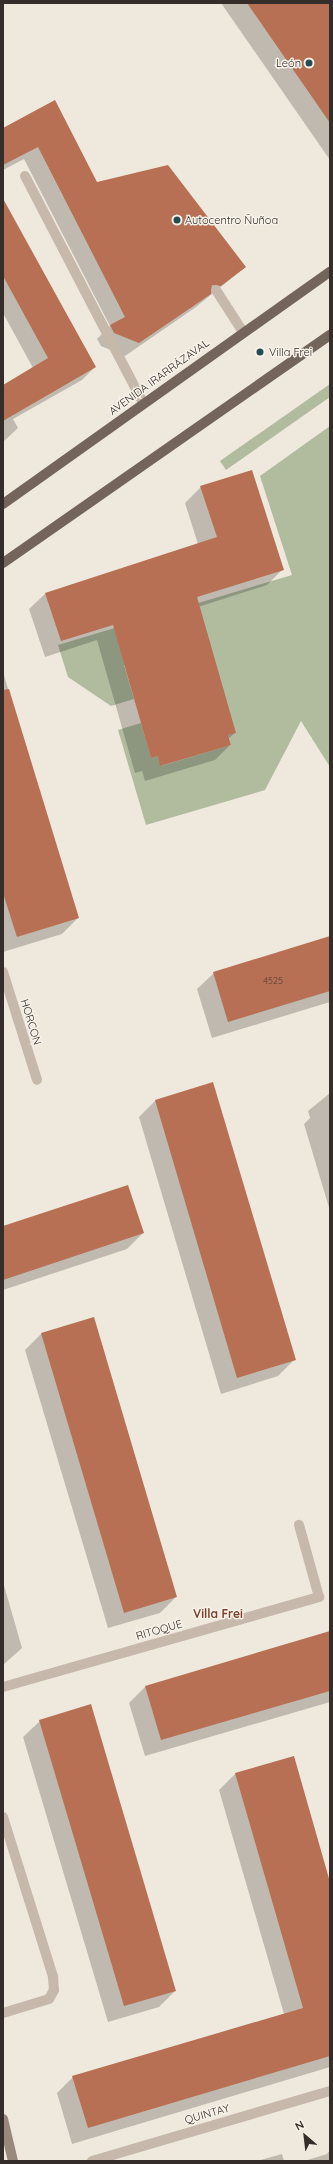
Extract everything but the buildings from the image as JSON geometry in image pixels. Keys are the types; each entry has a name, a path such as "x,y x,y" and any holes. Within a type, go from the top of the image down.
{"main road":[{"name":"AVENIDA IRARRÁZAVAL","path":"3,504 242,332 330,272"},
{"path":"3,563 330,335"},
{"path":"3,2119 5,2137 13,2161"}],"street":[{"path":"25,176 143,404"},
{"path":"216,290 242,332"},
{"name":"HORCON","path":"3,972 37,1080"},
{"name":"RITOQUE","path":"3,1687 319,1598 299,1525"},
{"path":"3,1817 54,1990 49,1999 3,2014"},
{"name":"QUINTAY","path":"92,2161 330,2091"}],"green space":[{"path":"330,384 330,397 226,470 220,461"},
{"path":"330,426 330,767 301,721 265,790 146,825 118,730 141,723 151,758 158,756 161,766 231,745 228,735 235,733 131,662 124,665 134,699 111,706 68,677 58,645 292,575 260,476"}],"place":[{"name":"León","path":"309,63"},
{"name":"Autocentro Ñuñoa","path":"177,220"},
{"name":"Villa Frei","path":"260,352"}],"district":[{"name":"Villa Frei","path":"218,1614"}]}
